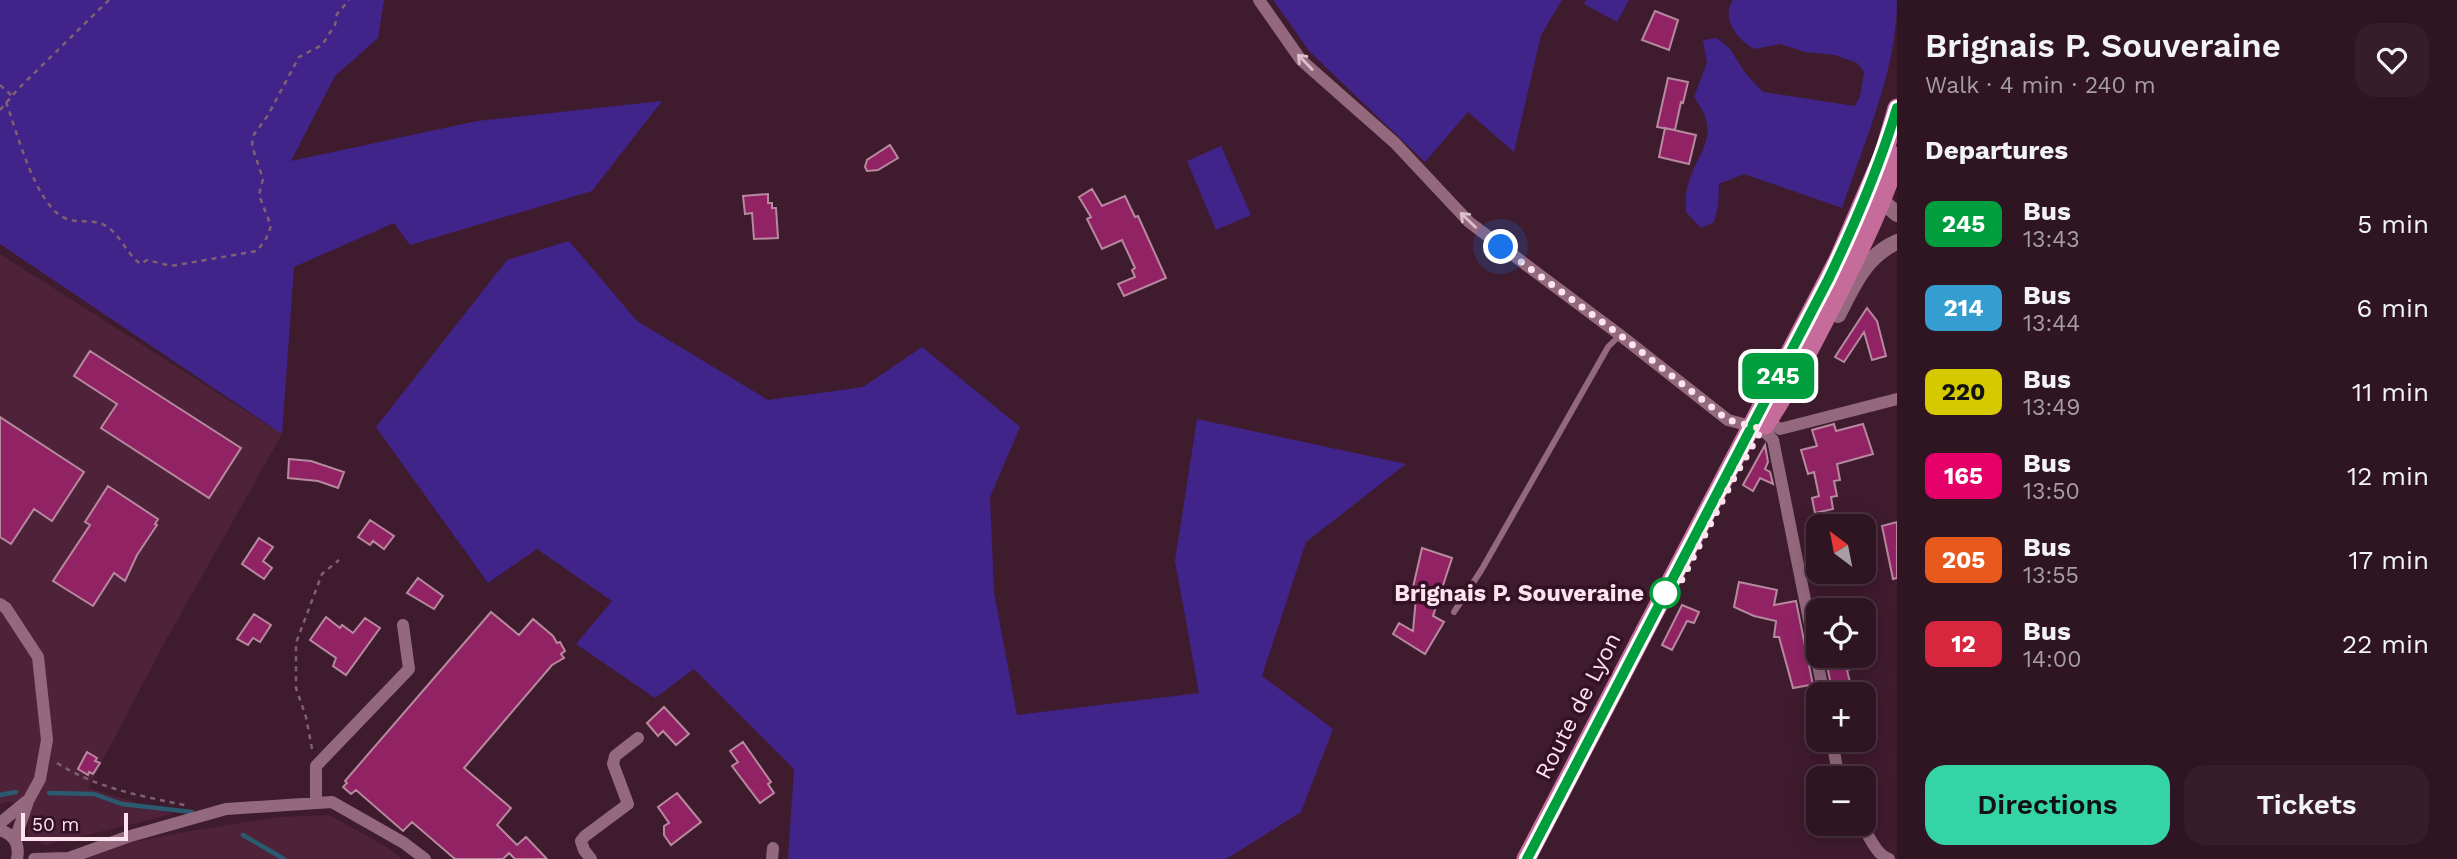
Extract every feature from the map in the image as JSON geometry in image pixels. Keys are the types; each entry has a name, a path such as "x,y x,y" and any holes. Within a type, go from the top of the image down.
{"main road":[{"path":"1761,425 1838,260 1884,189 1884,153 1897,108"},
{"path":"1761,425 1804,362 1853,263 1897,156"},
{"name":"Route de Lyon","path":"1527,859 1761,425"},
{"name":"Route de Lyon","path":"1535,859 1761,425"}],"street":[{"path":"1259,0 1301,60 1395,143 1469,222 1728,420 1780,429 1897,399"},
{"path":"1884,189 1897,214"},
{"path":"1804,362 1828,332 1862,270 1882,249 1897,242"},
{"path":"1761,425 1773,440 1777,451 1821,682"},
{"path":"0,604 6,608 38,657 47,740 40,779 27,801 16,842 17,859"},
{"path":"316,803 316,766 409,668 403,625"},
{"path":"591,859 584,850 582,841 585,836 628,804 612,764 615,756 638,738"},
{"path":"0,823 27,801"},
{"path":"0,830 9,833 36,858 69,858 127,837 226,809 332,802 404,843 425,859"},
{"path":"1868,836 1883,857 1893,859"}],"lane":[{"path":"1454,612 1482,569 1608,347 1620,335"}],"path":[{"path":"0,110 109,0"},
{"path":"6,102 13,130 27,158 36,186 48,204 66,219 107,226 141,264 147,260 171,266 257,251 271,226 259,195 263,180 252,146 253,136 268,115 299,57 323,45 335,25 337,14 349,0"},
{"path":"0,85 12,96"},
{"path":"316,766 306,717 296,688 296,643 323,574 339,560"},
{"path":"43,762 57,763 100,786 211,813"}],"shaded area":[{"path":"0,0 384,0 378,38 335,76 291,161 477,121 662,101 592,191 410,245 394,223 294,267 282,434 0,244"},
{"path":"1273,0 1562,0 1541,35 1514,152 1468,112 1425,162 1310,52"},
{"path":"1586,0 1629,0 1617,22 1584,4"},
{"path":"1733,0 1897,0 1892,53 1869,132 1842,208 1744,174 1719,184 1714,222 1701,228 1686,212 1687,189 1707,134 1703,111 1694,97 1707,63 1703,40 1717,38 1730,49 1746,74 1763,92 1855,106 1860,96 1864,72 1857,63 1835,55 1805,52 1780,44 1754,49 1748,45 1737,35 1730,21"},
{"path":"1221,146 1251,215 1216,230 1187,161"},
{"path":"569,241 637,321 768,400 863,387 922,347 1020,427 990,497 994,592 1017,715 1199,693 1175,561 1197,419 1406,464 1306,542 1262,676 1333,729 1301,812 1226,859 788,859 794,769 694,669 655,698 576,644 612,601 537,549 488,583 376,427 507,260"},
{"path":"0,254 282,434 166,640 88,788 173,814 46,845 28,837 29,816 10,801 0,804"},
{"path":"329,815 387,847 402,859 80,859 127,843 190,831 281,817"}],"building":[{"path":"1655,11 1678,20 1669,50 1642,40"},
{"path":"1668,78 1688,82 1675,130 1657,127"},
{"path":"1665,128 1696,135 1689,164 1659,157"},
{"path":"890,145 898,158 878,170 867,171 867,160"},
{"path":"1092,189 1102,206 1125,196 1135,217 1138,216 1166,278 1124,296 1118,284 1135,277 1132,270 1135,268 1122,240 1102,249 1087,219 1091,217 1079,197"},
{"path":"768,194 768,203 772,203 772,208 776,208 778,238 754,239 752,213 745,214 743,196"},
{"path":"1867,308 1877,321 1886,356 1872,360 1864,332 1844,362 1835,357"},
{"path":"90,351 241,448 209,498 101,428 117,404 74,376"},
{"path":"0,417 84,472 52,521 34,509 11,544 0,537"},
{"path":"1834,424 1836,431 1863,424 1873,454 1837,464 1840,480 1834,481 1837,496 1831,497 1833,509 1815,513 1812,498 1819,496 1814,472 1808,474 1801,450 1817,446 1812,430"},
{"path":"1765,445 1768,462 1765,469 1770,472 1773,484 1760,478 1753,491 1743,485"},
{"path":"289,459 311,461 344,472 338,488 318,481 288,478"},
{"path":"108,486 158,519 125,581 114,573 93,606 53,581 90,525 85,522"},
{"path":"370,520 394,536 384,549 373,541 370,545 358,537"},
{"path":"1897,522 1897,578 1893,579 1882,526"},
{"path":"259,538 273,547 263,561 272,568 264,579 242,564"},
{"path":"1422,548 1452,558 1433,616 1444,622 1425,654 1393,634 1399,623 1413,631 1416,597 1411,596"},
{"path":"418,578 443,596 434,609 407,593"},
{"path":"1739,582 1777,590 1774,605 1796,601 1806,650 1806,668 1810,668 1812,682 1793,688 1779,637 1774,637 1776,621 1754,616 1734,607"},
{"path":"1682,605 1699,612 1694,623 1687,621 1672,650 1662,645"},
{"path":"491,612 519,635 533,619 553,636 557,643 560,642 565,651 561,654 564,658 552,665 464,768 511,808 497,825 517,845 526,837 547,859 515,859 509,853 503,859 455,859 412,822 403,831 356,790 351,794 343,787 347,783 345,781"},
{"path":"254,614 271,625 260,642 253,638 248,645 237,639"},
{"path":"326,617 340,628 342,625 353,633 365,618 380,628 346,675 333,666 336,658 310,640"},
{"path":"1827,668 1852,668 1847,670 1850,682 1830,682"},
{"path":"664,707 689,734 676,745 663,731 658,736 647,723"},
{"path":"743,742 771,782 768,784 774,793 760,803 732,766 738,762 730,751"},
{"path":"87,752 100,763 93,774 89,772 88,775 78,769"},
{"path":"677,793 701,822 671,845 664,835 664,826 669,823 658,807"}],"waterway":[{"path":"0,795 16,792"},
{"path":"49,793 94,794 122,804 192,812"},
{"path":"243,835 284,859"}],"bus line":[{"name":"245","path":"1527,859 1809,319 1854,225 1884,153 1897,108"}],"place":[{"name":"Brignais P. Souveraine","path":"1665,593"}],"route":[{"path":"1501,247 1620,335 1728,420 1762,429 1676,591 1665,593"}]}
